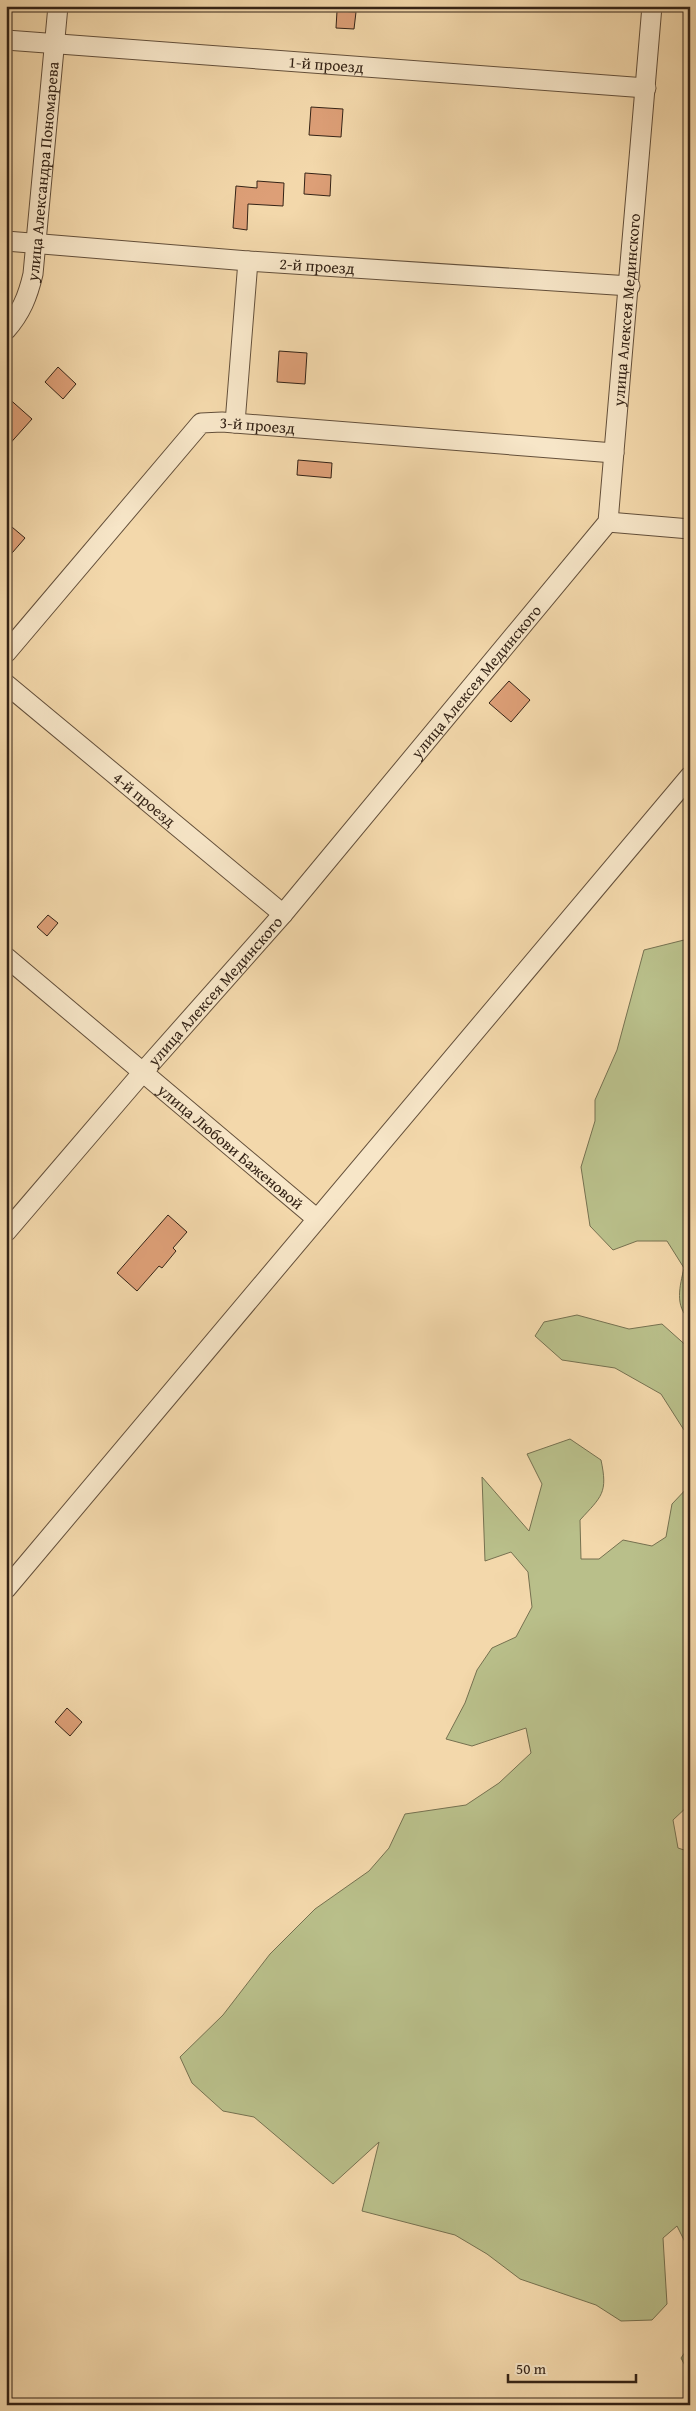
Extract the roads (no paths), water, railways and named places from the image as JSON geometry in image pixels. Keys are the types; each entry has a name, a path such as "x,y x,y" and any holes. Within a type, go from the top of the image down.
{"street":[{"name":"улица Александра Пономарева","path":"6,330 21,310 28,295 35,243 58,6"},
{"name":"улица Алексея Мединского","path":"9,1222 283,914 608,522 630,286 652,6"},
{"name":"1-й проезд","path":"6,40 646,88"},
{"name":"2-й проезд","path":"6,240 248,261 630,286"},
{"path":"235,423 248,261"},
{"name":"3-й проезд","path":"6,653 201,423 235,423 614,453"},
{"path":"608,522 690,529"},
{"name":"4-й проезд","path":"6,684 283,914"},
{"path":"6,1589 690,776"},
{"name":"улица Любови Баженовой","path":"6,957 317,1219"}]}
